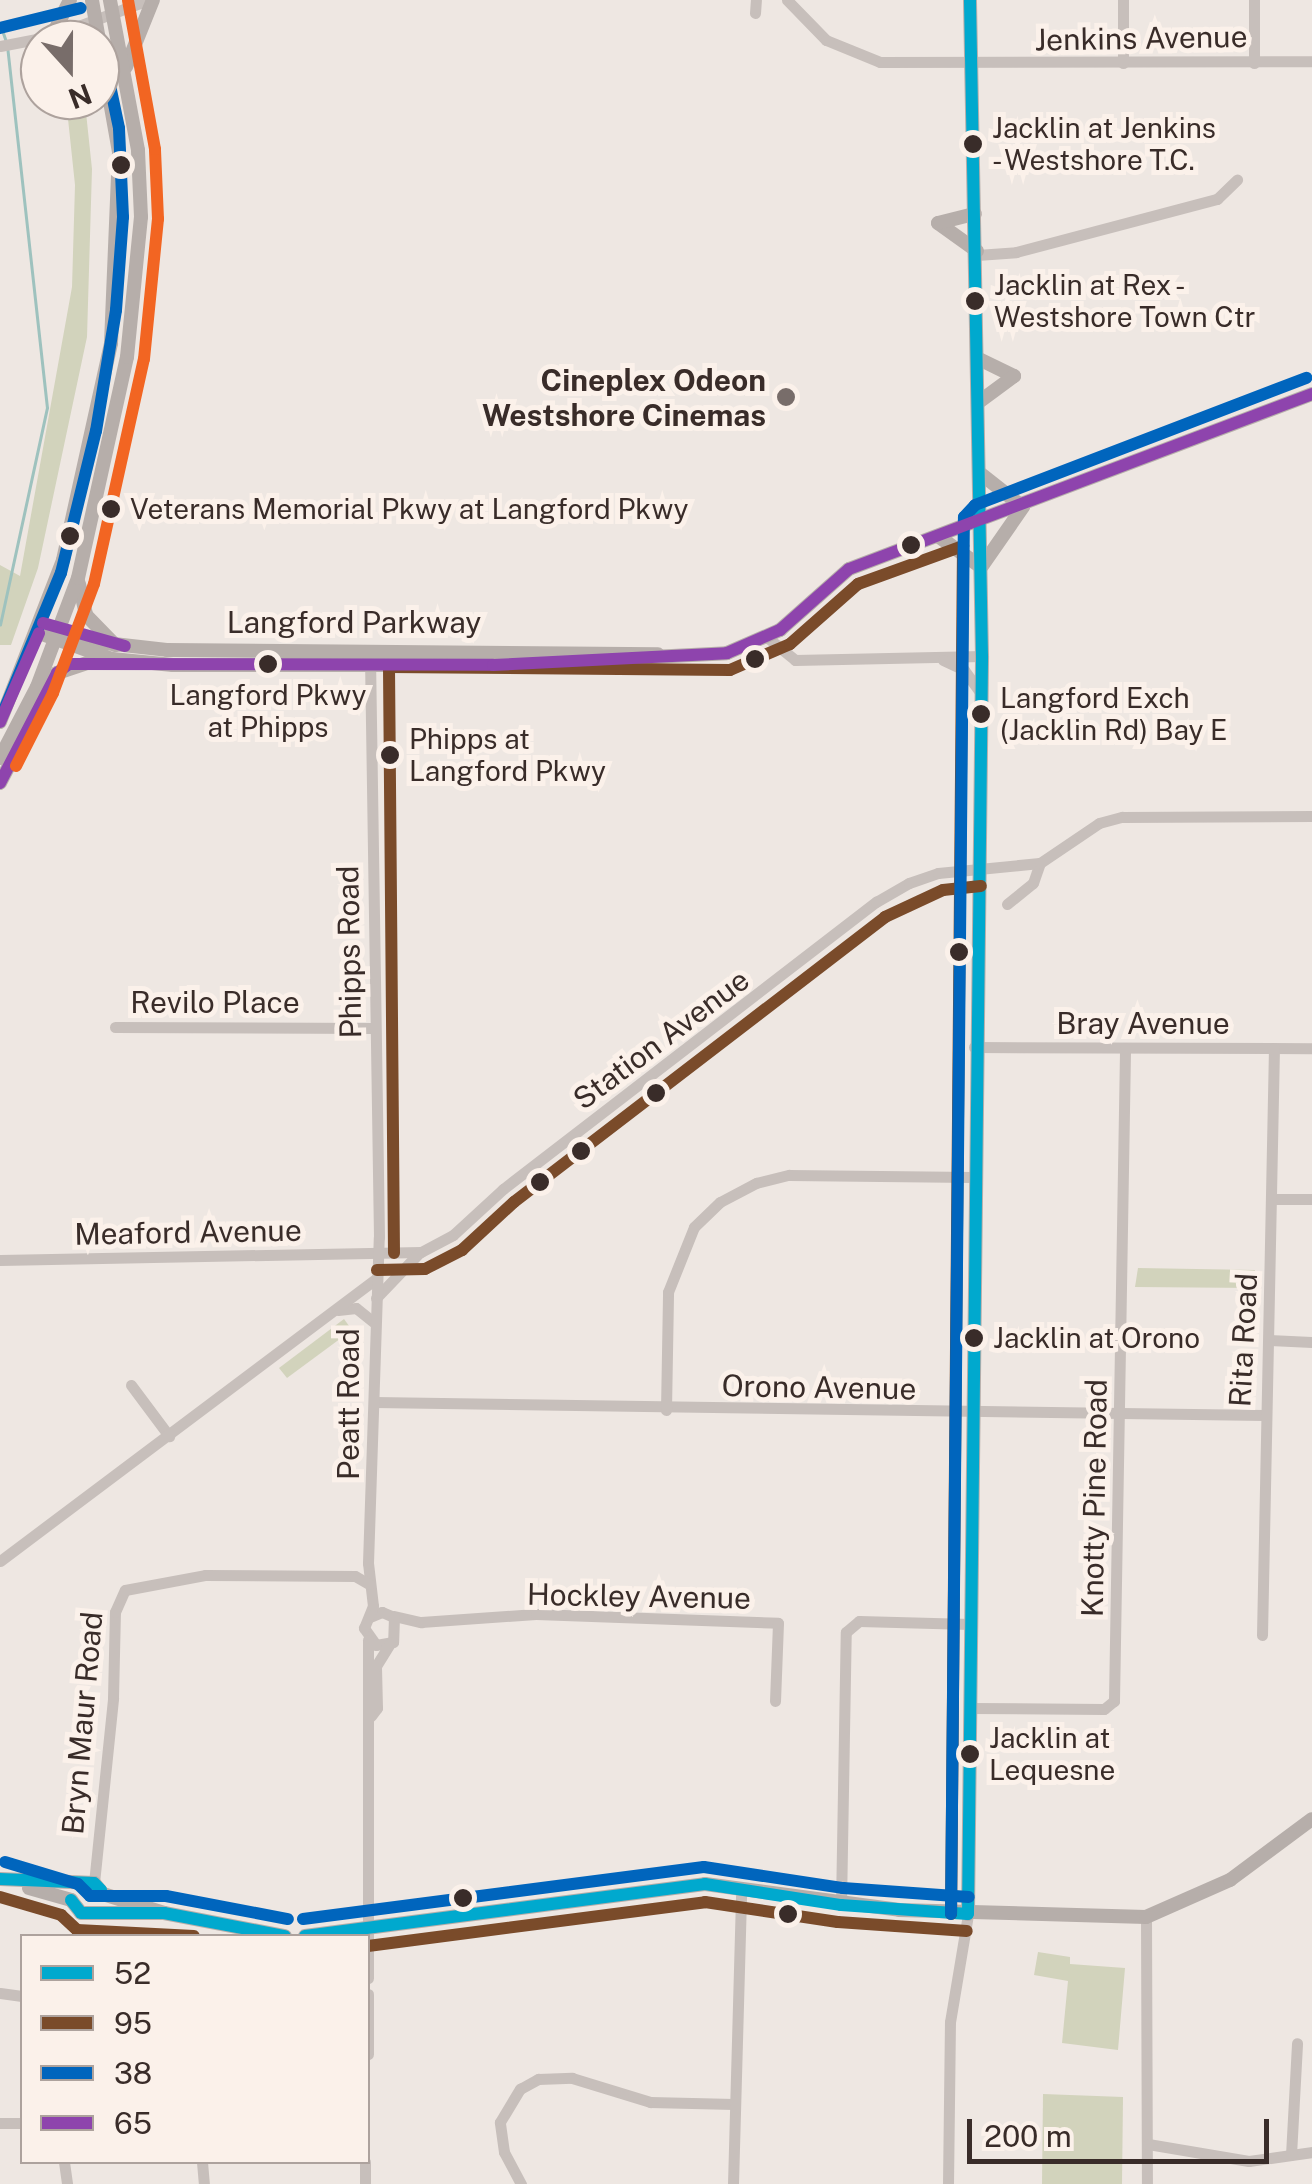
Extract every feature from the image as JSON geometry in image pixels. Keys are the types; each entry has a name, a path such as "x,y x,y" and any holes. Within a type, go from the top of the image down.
{"main road":[{"path":"126,67 151,0"},
{"path":"968,1914 975,1413 972,1177 982,695 970,0"},
{"path":"0,758 59,635 78,578 113,434 133,312 141,218 126,67 111,8"},
{"path":"0,722 41,628 77,509 111,343 120,231 110,120"},
{"path":"976,214 938,223 977,253"},
{"path":"978,359 1014,376 979,402"},
{"name":"Langford Parkway","path":"41,628 114,652 370,666 727,654 768,638 850,569 1312,394"},
{"path":"981,474 1023,506 981,567"},
{"path":"938,536 981,567"},
{"path":"0,783 57,673 114,652 86,614 78,578"},
{"name":"Langford Parkway","path":"114,652 633,651 668,658"},
{"path":"327,1934 673,1886 741,1889 841,1906 968,1914 1146,1917 1214,1890 1312,1819"},
{"path":"0,1879 86,1889 207,1930 259,1934"},
{"path":"86,1889 82,1913 164,1913"},
{"path":"86,1889 100,1910"}],"street":[{"path":"111,8 151,0"},
{"name":"Jenkins Avenue","path":"787,0 812,28 847,51 880,62 1312,62"},
{"path":"1123,0 1123,63"},
{"path":"1254,0 1254,62"},
{"path":"977,253 1016,252 1217,199 1237,180"},
{"path":"768,638 795,660 982,656"},
{"name":"Phipps Road","path":"370,649 377,1253"},
{"path":"940,659 964,670 982,695"},
{"path":"1007,904 1033,883 1040,863 1100,823 1122,817 1312,816"},
{"name":"Station Avenue","path":"374,1300 396,1270 470,1221 503,1188 876,902 938,874 1040,863"},
{"name":"Revilo Place","path":"115,1027 375,1028"},
{"name":"Bray Avenue","path":"974,1047 1312,1048"},
{"name":"Knotty Pine Road","path":"970,1708 1110,1707 1122,1416 1125,1048"},
{"name":"Rita Road","path":"1262,1635 1274,1048"},
{"path":"666,1410 668,1292 694,1227 720,1202 756,1183 789,1176 972,1177"},
{"path":"1273,1198 1312,1199"},
{"path":"377,1253 422,1252"},
{"name":"Meaford Avenue","path":"0,1260 377,1253"},
{"name":"Peatt Road","path":"371,1716 365,1708 377,1253"},
{"path":"0,1562 374,1279"},
{"path":"338,1310 356,1308 374,1322"},
{"path":"1269,1340 1312,1342"},
{"path":"131,1386 169,1436"},
{"name":"Orono Avenue","path":"374,1402 666,1410 1264,1415"},
{"path":"369,1584 355,1576 370,1560"},
{"name":"Peatt Road","path":"368,1934 371,1716 377,1708 377,1663 393,1640 391,1615 377,1595 370,1560"},
{"name":"Bryn Maur Road","path":"86,1889 94,1862 111,1730 115,1612 125,1590 198,1575 355,1576"},
{"name":"Hockley Avenue","path":"391,1615 421,1622 536,1614 778,1623 775,1701"},
{"path":"370,1617 391,1615"},
{"name":"Hockley Avenue","path":"393,1640 421,1622"},
{"path":"841,1906 846,1632 859,1622 970,1624"},
{"path":"367,1637 393,1640"},
{"path":"733,2184 741,1889"},
{"path":"948,2184 950,2022 968,1914"},
{"path":"1146,1917 1147,2184"},
{"path":"1291,2156 1298,2044"},
{"path":"521,2184 504,2152 500,2122 520,2089 538,2079 572,2078 650,2102 734,2104"},
{"path":"1148,2144 1249,2161 1312,2152"}],"green space":[{"path":"68,120 87,120 92,169 87,337 38,568 11,645 0,645 0,565 20,576 72,287 75,185"},
{"path":"1138,1268 1255,1270 1254,1288 1135,1287"},
{"path":"344,1319 352,1330 287,1378 279,1368"},
{"path":"1038,1952 1070,1957 1070,1964 1125,1968 1118,2050 1062,2043 1068,1981 1034,1975"},
{"path":"1043,2094 1123,2097 1122,2184 1042,2184"}],"waterway":[{"path":"0,23 6,40"},
{"path":"0,625 47,408 7,48"}],"transit line":[{"path":"16,766 53,693 94,584 144,359 158,219 155,149 128,0"},
{"name":"52","path":"968,1914 982,656 970,0"},
{"name":"38","path":"0,28 81,8"},
{"name":"38","path":"0,720 61,573 96,431 116,310 123,217 117,120"},
{"name":"38","path":"951,1914 964,517 975,505 1306,378"},
{"name":"65","path":"0,783 57,673 69,664 493,665 727,653 780,630 849,569 1312,394"},
{"name":"95","path":"394,1253 389,667 730,670 790,644 858,584 963,546 951,1914"},
{"name":"65","path":"43,623 125,646"},
{"name":"65","path":"0,722 39,633"},
{"name":"95","path":"377,1270 425,1269 462,1250 514,1202 885,917 943,890 981,886"},
{"name":"38","path":"5,1862 78,1884 90,1896 166,1896 288,1919"},
{"name":"38","path":"303,1919 704,1867 843,1888 969,1897"},
{"name":"52","path":"0,1879 94,1883 101,1890"},
{"name":"52","path":"320,1934 705,1884 841,1905 968,1914"},
{"name":"95","path":"0,1897 61,1915 77,1930 155,1934"},
{"name":"52","path":"71,1900 81,1913 164,1913 274,1934"},
{"name":"95","path":"370,1946 705,1902 838,1922 967,1931"}],"place":[{"name":"Jacklin at Jenkins - Westshore T.C.","path":"973,144"},
{"name":"Jacklin at Rex - Westshore Town Ctr","path":"975,301"},
{"name":"Cineplex Odeon Westshore Cinemas","path":"786,397"},
{"name":"Veterans Memorial Pkwy at Langford Pkwy","path":"111,509"},
{"name":"Langford Pkwy at Phipps","path":"268,664"},
{"name":"Langford Exch (Jacklin Rd) Bay E","path":"981,714"},
{"name":"Phipps at Langford Pkwy","path":"390,755"},
{"name":"Jacklin at Orono","path":"974,1338"},
{"name":"Jacklin at Lequesne","path":"970,1754"}]}
